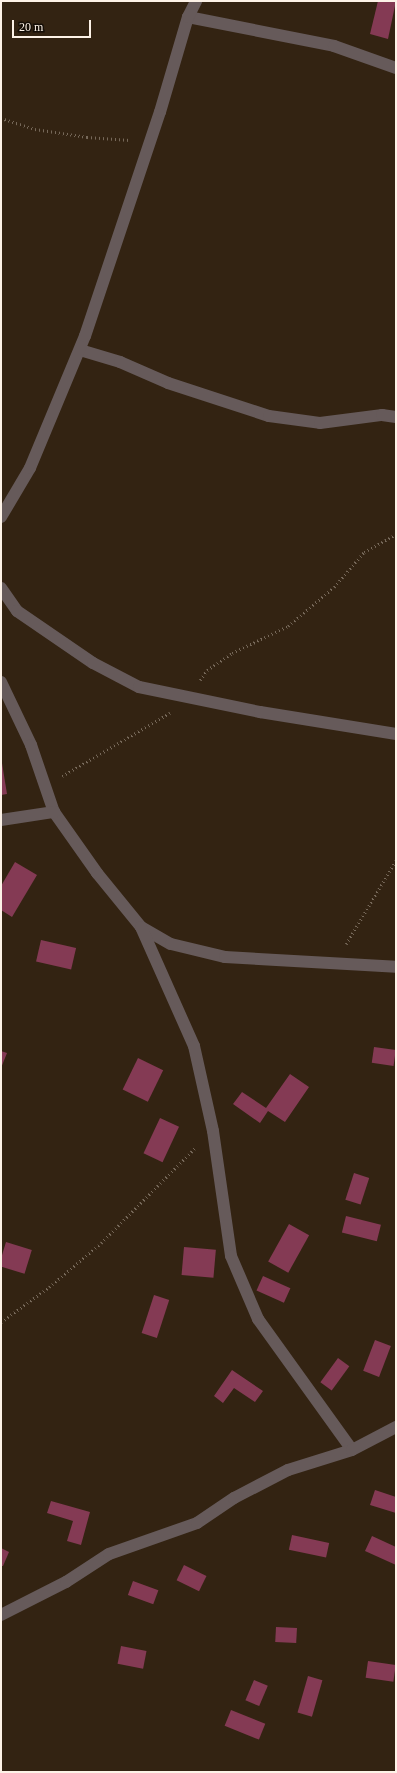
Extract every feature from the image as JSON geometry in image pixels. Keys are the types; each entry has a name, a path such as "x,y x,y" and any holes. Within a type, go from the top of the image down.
{"street":[{"path":"1,518 30,468 80,350 150,142 188,17 196,1"},
{"path":"188,17 334,46 396,68"},
{"path":"80,350 120,362 168,382 269,416 320,423 382,415 396,417"},
{"path":"1,588 17,611 93,663 138,687 185,697 396,734"},
{"path":"1,682 31,745 54,812 97,873 141,927 194,1046 213,1131 231,1256 258,1319 352,1450"},
{"path":"1,820 54,812"},
{"path":"141,927 171,944 224,957 335,961 396,967"},
{"path":"1,1615 66,1582 109,1554 197,1523 234,1498 288,1470 352,1450 396,1427"}],"path":[{"path":"1,118 35,128 87,137 150,142"},
{"path":"45,784 144,730 173,711 208,670 232,653 288,626 334,587 364,552 396,534"},
{"path":"335,961 366,914 396,860"},
{"path":"1,1322 48,1287 100,1243 213,1131"}],"building":[{"path":"378,1 396,1 388,39 370,34"},
{"path":"1,757 7,794 1,795"},
{"path":"15,862 37,875 12,917 1,910 1,886"},
{"path":"41,940 76,948 71,970 36,961"},
{"path":"374,1047 396,1050 394,1066 372,1063"},
{"path":"1,1051 7,1053 1,1068"},
{"path":"138,1058 163,1070 148,1102 123,1089"},
{"path":"290,1074 309,1087 285,1122 268,1111 260,1123 233,1104 242,1092 266,1108"},
{"path":"160,1118 179,1127 163,1162 144,1153"},
{"path":"354,1173 369,1178 361,1205 345,1200"},
{"path":"346,1216 381,1225 377,1241 342,1232"},
{"path":"289,1224 309,1235 288,1273 268,1262"},
{"path":"6,1242 32,1250 25,1274 1,1267 1,1258"},
{"path":"184,1247 216,1250 213,1278 182,1275"},
{"path":"263,1276 290,1288 284,1303 256,1291"},
{"path":"154,1295 169,1300 157,1338 142,1333"},
{"path":"375,1340 391,1346 379,1377 363,1371"},
{"path":"338,1358 349,1366 332,1390 320,1382"},
{"path":"232,1370 263,1391 255,1402 234,1388 223,1403 214,1396"},
{"path":"375,1490 396,1497 396,1513 370,1505"},
{"path":"51,1501 90,1512 81,1545 67,1541 73,1521 47,1513"},
{"path":"292,1535 329,1543 326,1558 289,1550"},
{"path":"372,1536 396,1547 396,1565 365,1551"},
{"path":"1,1548 9,1552 3,1566 1,1566"},
{"path":"184,1565 206,1576 199,1591 177,1580"},
{"path":"133,1581 158,1590 153,1604 128,1595"},
{"path":"276,1627 297,1628 296,1643 275,1642"},
{"path":"121,1646 147,1651 143,1669 118,1664"},
{"path":"368,1661 396,1665 393,1682 366,1678"},
{"path":"308,1676 322,1680 312,1717 298,1713"},
{"path":"254,1680 268,1686 259,1706 245,1700"},
{"path":"231,1710 265,1724 259,1740 225,1726"}]}
